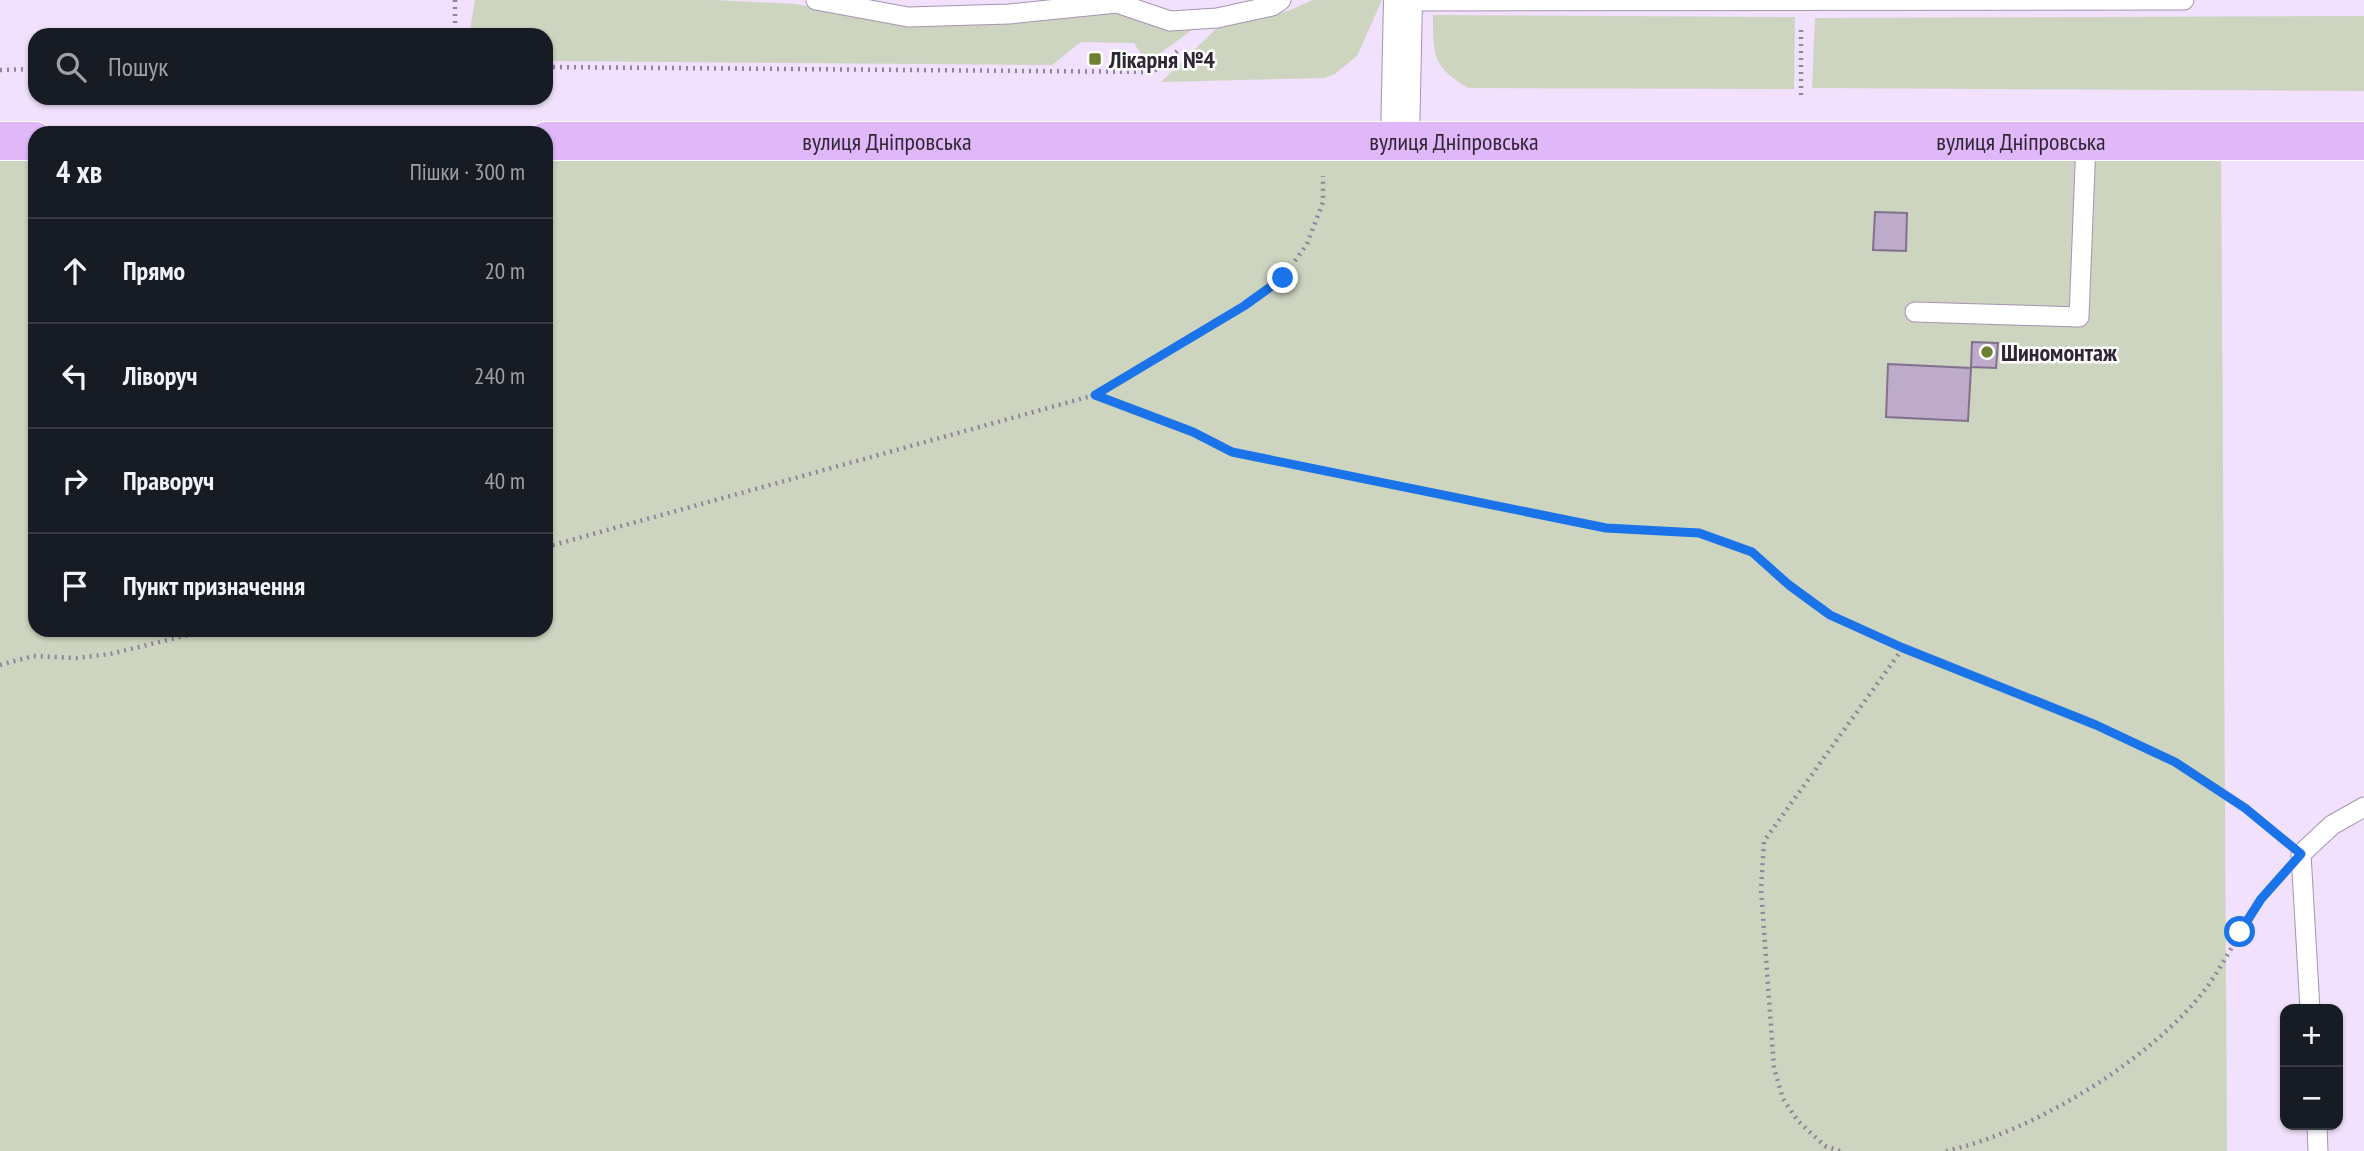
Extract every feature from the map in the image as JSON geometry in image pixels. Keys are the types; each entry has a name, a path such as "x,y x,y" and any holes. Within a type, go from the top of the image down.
{"highway":[{"path":"0,142 28,141"},
{"name":"вулиця Дніпровська","path":"553,141 2364,141"}],"street":[{"path":"1400,141 1403,1"}],"lane":[{"path":"816,0 908,17 1009,14 1117,3 1170,21 1217,18 1272,6 1281,0"},
{"path":"1403,1 2184,0"},
{"path":"1915,312 2079,317 2085,142"},
{"path":"2310,1004 2301,854 2332,825 2364,807"},
{"path":"2317,1130 2318,1151"}],"path":[{"path":"455,0 455,28"},
{"path":"1801,2 1801,95"},
{"path":"553,67 1153,72"},
{"path":"0,70 28,69"},
{"path":"553,545 1095,395 1244,306 1283,278 1307,244 1323,202 1324,141"},
{"path":"1095,395 1193,432 1232,452 1606,528 1699,533 1752,552 1789,585 1830,615 1903,648 2096,725 2175,762 2245,808 2301,854 2261,899 2205,990 2174,1024 2136,1059 2001,1134 1946,1151"},
{"path":"0,665 33,656 77,658 110,654 180,637"},
{"path":"1840,1151 1825,1146 1798,1121 1783,1098 1774,1068 1761,889 1764,841 1903,648"}],"green space":[{"path":"475,0 714,0 795,4 906,23 1114,11 1200,24 1147,63 1134,43 1081,42 1052,65 553,61 553,28 470,28"},
{"path":"1313,0 1382,0 1357,56 1335,74 1324,78 1161,82 1219,26 1288,11"},
{"path":"1433,15 1795,17 1794,89 1469,88 1448,73 1437,59 1433,40"},
{"path":"2364,16 2364,91 1812,88 1815,18"},
{"path":"0,129 28,129 28,637 553,637 553,129 2221,129 2227,1151 0,1151"}],"building":[{"path":"1875,212 1907,213 1906,251 1873,250"},
{"path":"1972,342 1998,343 1996,368 1971,367"},
{"path":"1888,364 1971,368 1968,421 1886,417"}],"place":[{"name":"Лікарня №4","path":"1095,59"},
{"name":"Шиномонтаж","path":"1987,352"}],"route":[{"path":"1283,278 1244,306 1095,395 1193,432 1232,452 1606,528 1699,533 1752,552 1789,585 1830,615 1903,648 2096,725 2175,762 2245,808 2301,854 2261,899 2240,932"}]}
